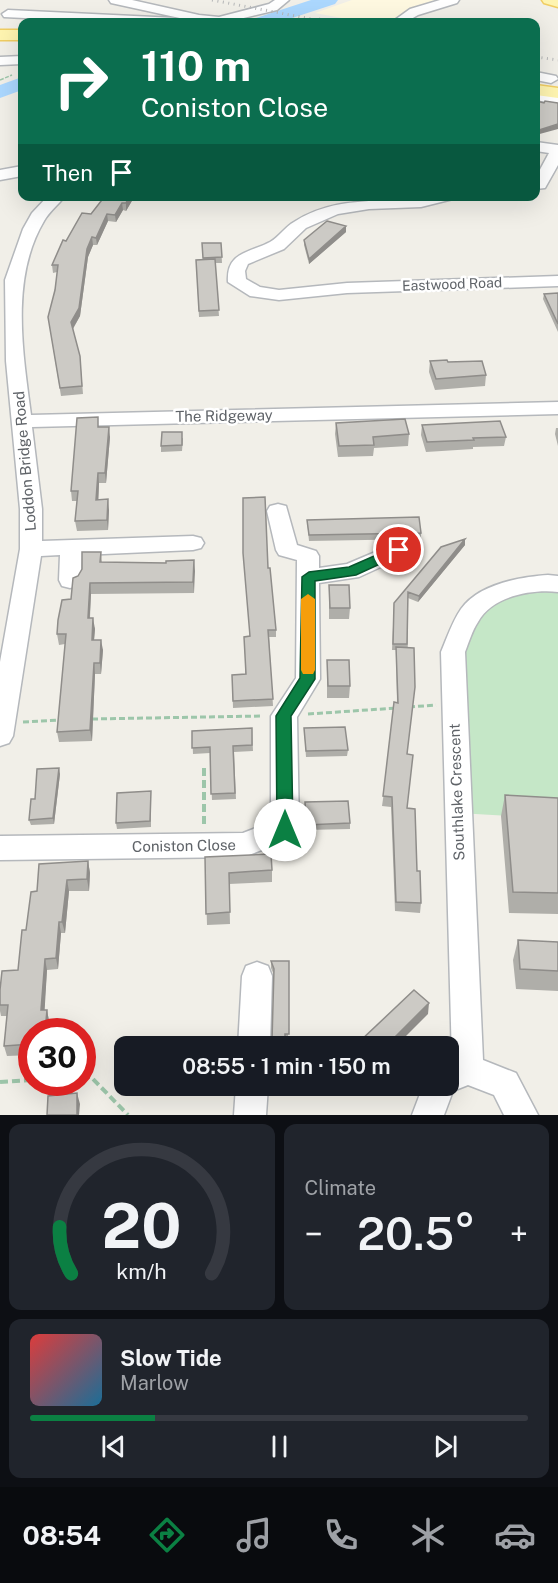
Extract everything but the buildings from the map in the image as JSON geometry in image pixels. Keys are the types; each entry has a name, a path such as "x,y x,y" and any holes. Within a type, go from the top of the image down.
{"main road":[{"path":"0,34 18,34"}],"street":[{"path":"115,0 195,18"},
{"path":"234,18 273,8 283,0"},
{"path":"404,18 414,12 453,0"},
{"path":"0,51 18,51"},
{"path":"0,61 18,60"},
{"path":"540,97 558,100"},
{"path":"540,148 558,151 540,180"},
{"path":"0,175 18,172"},
{"path":"540,186 558,189"},
{"name":"Loddon Bridge Road","path":"1,729 31,549 31,509 15,361 14,280 31,229 38,216 52,201"},
{"name":"Eastwood Road","path":"425,201 356,205 318,215 300,225 278,245 241,261 236,277 237,282 249,290 270,295 347,288 558,281"},
{"name":"The Ridgeway","path":"23,421 427,420 558,408"},
{"path":"278,511 287,550 308,556 309,577 308,679 284,716"},
{"path":"31,549 72,548 164,552 193,543"},
{"path":"70,580 72,548"},
{"path":"309,577 351,571 399,550"},
{"name":"Southlake Crescent","path":"458,1036 453,652 472,611 503,591 549,582 558,584"},
{"name":"Coniston Close","path":"0,848 244,845 285,830 284,716"},
{"path":"254,1036 257,976"},
{"path":"459,1074 505,1084 522,1115"},
{"path":"250,1115 251,1096"},
{"path":"428,1115 435,1096"}],"path":[{"path":"86,719 284,716 454,705"},
{"path":"1,729 63,720"},
{"path":"204,768 204,845"},
{"path":"0,1082 18,1081"},
{"path":"96,1082 128,1115"}],"shaded area":[{"path":"352,0 434,0 396,18 342,18 315,13"}],"green space":[{"path":"558,584 558,819 458,813 454,705 472,611 503,591"}],"waterway":[{"path":"275,18 329,0"},
{"path":"0,92 18,85"}],"railway":[{"path":"212,0 306,18"},
{"path":"540,58 558,60"}],"slow traffic":[{"path":"308,599 308,670"}],"route":[{"path":"285,830 284,716 308,679 309,577 351,571 399,550"}]}
